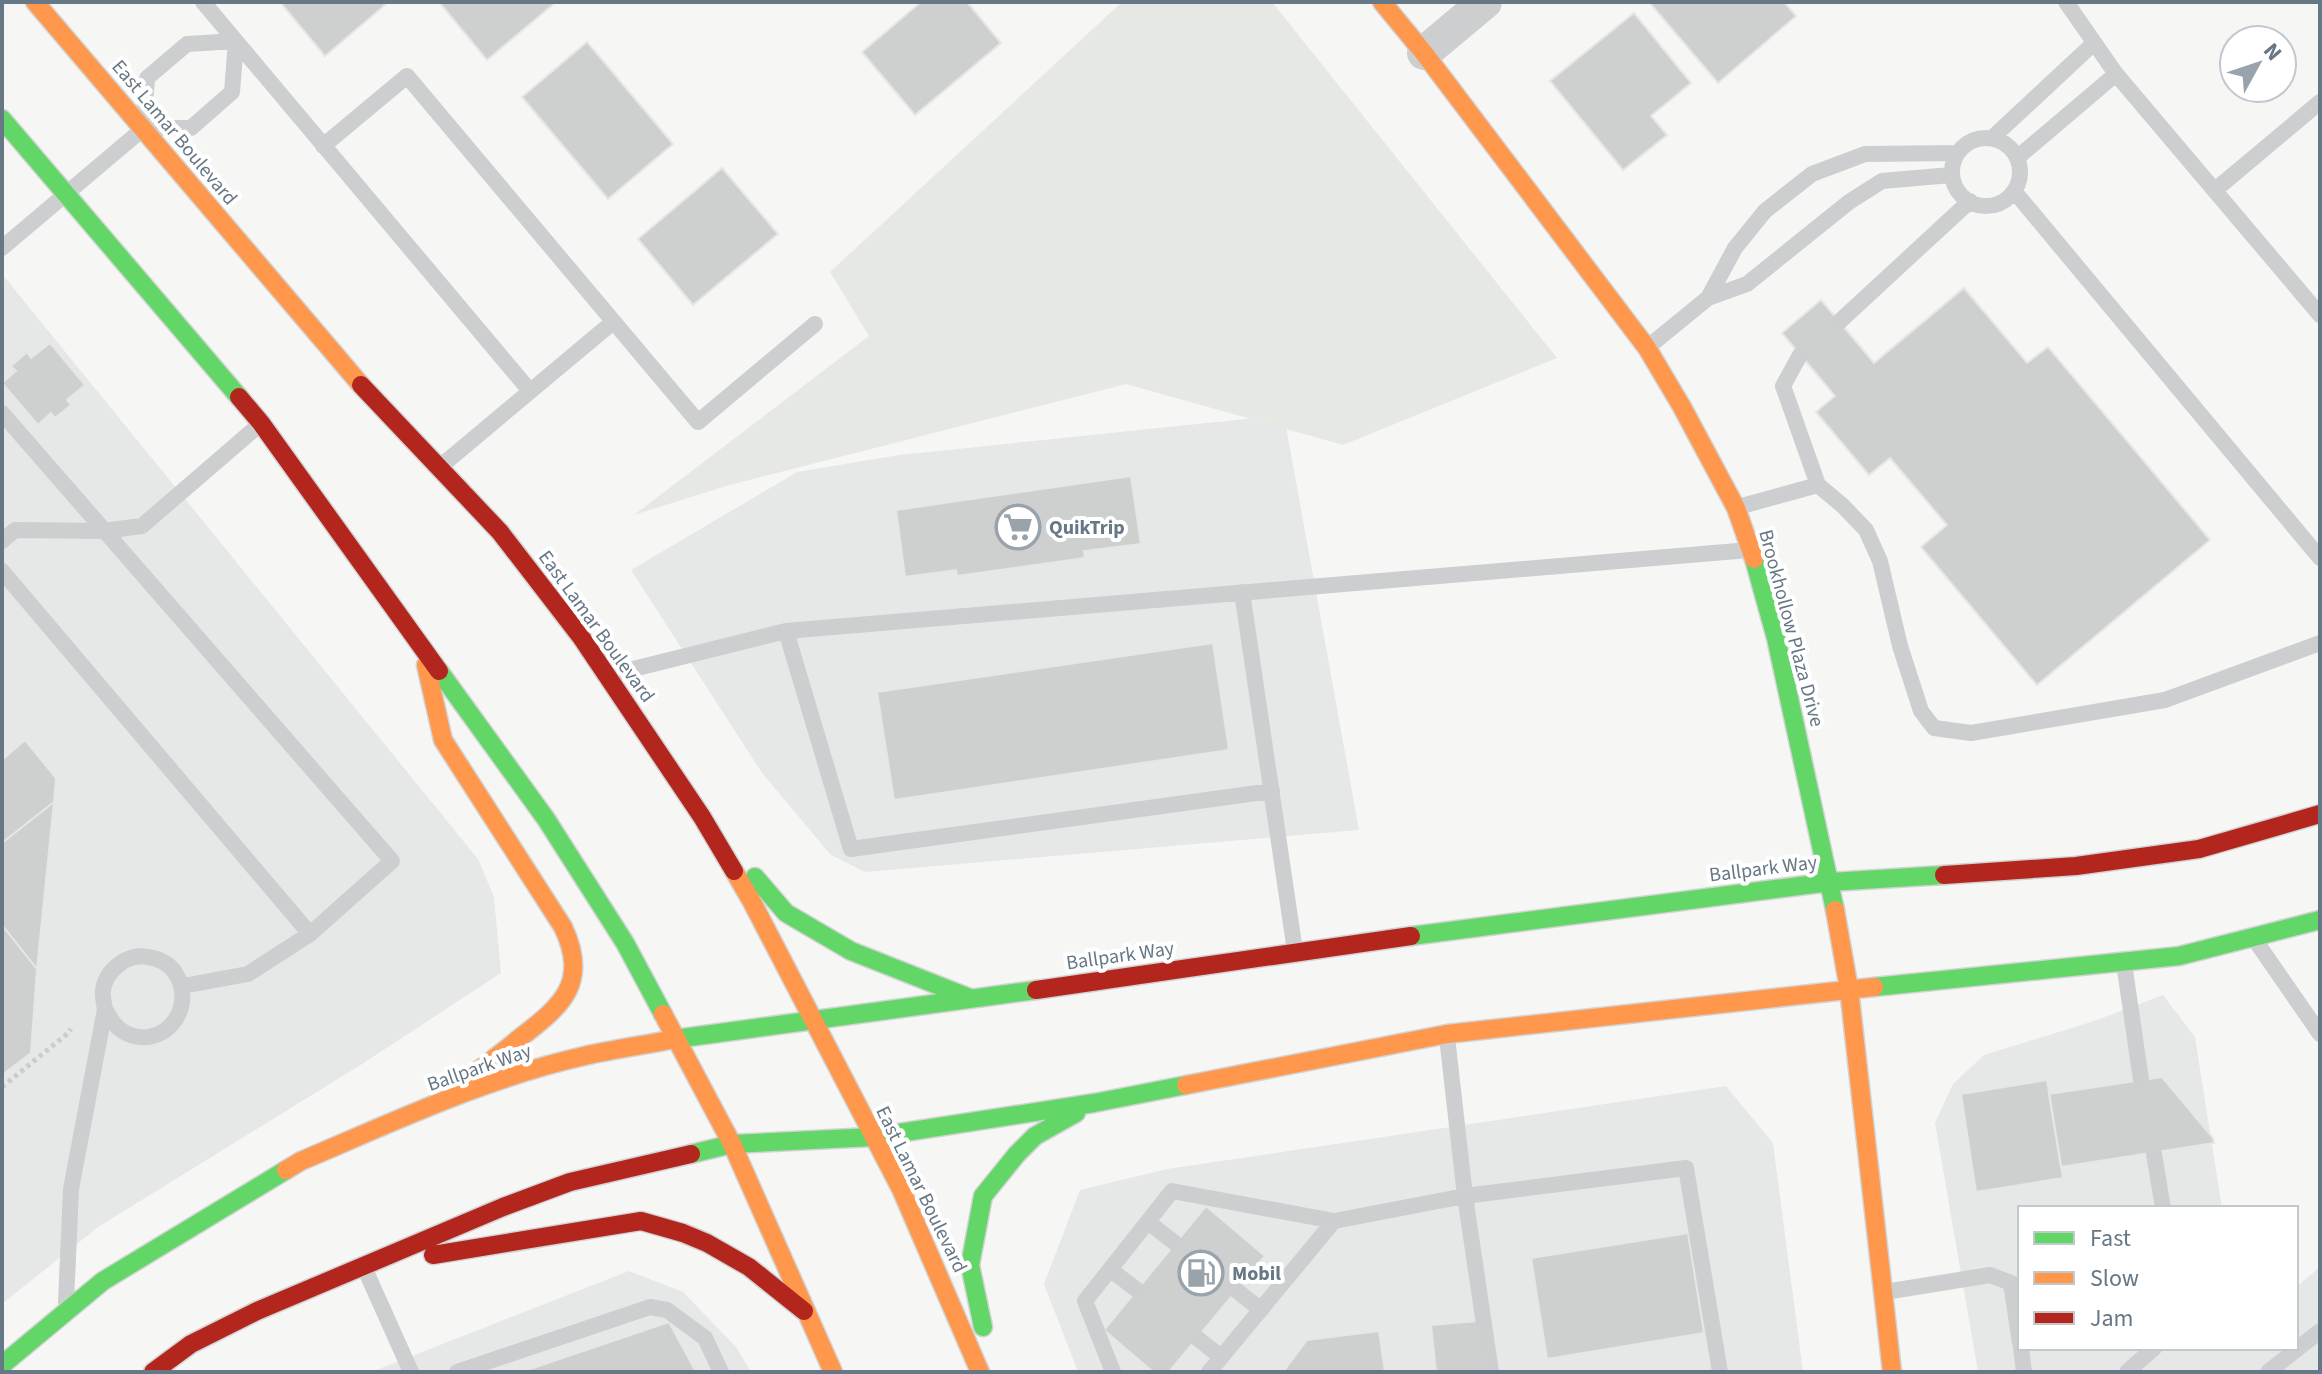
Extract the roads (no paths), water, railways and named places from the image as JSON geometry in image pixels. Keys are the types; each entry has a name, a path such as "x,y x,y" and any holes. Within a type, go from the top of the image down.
{"main road":[{"name":"East Lamar Boulevard","path":"35,2 363,387 500,532 608,675 702,817 752,902 915,1219 980,1372"},
{"name":"Brookhollow Plaza Drive","path":"1382,2 1647,348 1736,508 1776,638 1830,882 1849,989 1892,1372"},
{"path":"2,119 261,423 546,819 625,943 732,1144 833,1372"},
{"path":"422,647 443,740 563,927 571,941 574,957 570,988 553,1013 437,1104"},
{"name":"Ballpark Way","path":"2,1365 103,1281 301,1161 437,1104 517,1075 583,1056 677,1039 1296,952 1830,882 2076,866 2199,849 2320,814"},
{"path":"702,817 786,913 851,951 972,999"},
{"path":"153,1372 191,1344 257,1311 503,1207 570,1182 732,1144 873,1137 1094,1103 1447,1034 2179,956 2320,920"},
{"path":"992,1372 970,1265 983,1196 1035,1136 1094,1103"},
{"path":"363,1266 641,1221 707,1243 749,1267 810,1316"}],"street":[{"path":"1424,53 1485,2"}],"lane":[{"path":"203,2 530,391"},
{"path":"2066,2 2116,74 2320,315"},
{"path":"144,128 147,78 187,44 236,41"},
{"path":"2,248 144,128 191,128 232,92 236,41"},
{"path":"1992,138 2094,43"},
{"path":"2017,158 2116,74"},
{"path":"323,146 407,76 698,422 815,324"},
{"path":"2215,190 2320,102"},
{"path":"1992,138 2004,142 2017,158 2020,168 2014,191 1995,205 1983,206 1962,196 1955,187 1951,175 1952,164 1964,145 1972,140 1992,138"},
{"path":"1708,298 1735,248 1765,211 1812,174 1865,154 1957,153"},
{"path":"1647,348 1708,298 1747,284 1849,202 1882,181 1951,175"},
{"path":"2014,191 2320,558"},
{"path":"1839,322 1970,201"},
{"path":"440,467 613,322"},
{"path":"1800,355 1783,386 1818,485 1866,530 1880,561 1900,646 1921,711 1934,728 1971,733 2165,700 2320,643"},
{"path":"2,413 392,861 310,934 248,974 183,986"},
{"path":"2,541 15,530 103,531 142,526 261,423"},
{"path":"1736,508 1818,485"},
{"path":"608,675 786,631 1751,550"},
{"path":"2,571 310,934"},
{"path":"1242,592 1296,952"},
{"path":"786,631 851,849 1272,791"},
{"path":"2254,938 2320,1034"},
{"path":"66,1310 71,1189 105,1009 103,991 109,974 123,961 141,955 159,958 174,969 183,986 183,1003 178,1018 168,1029 155,1036 139,1037 124,1032 112,1022 105,1009"},
{"path":"2123,961 2141,1080"},
{"path":"1447,1034 1465,1196 1491,1372"},
{"path":"2154,1154 2163,1206"},
{"path":"1113,1372 1085,1301 1172,1191 1334,1221 1465,1196 1686,1168 1720,1372"},
{"path":"1209,1372 1334,1221"},
{"path":"1148,1222 1175,1243"},
{"path":"363,1266 411,1372"},
{"path":"1111,1270 1137,1290"},
{"path":"1883,1292 1990,1275 2011,1283 2018,1332"},
{"path":"1236,1290 1261,1310"},
{"path":"457,1372 650,1307 667,1310 705,1338 721,1372"},
{"path":"2298,1348 2320,1331"},
{"path":"1197,1338 1221,1357"},
{"path":"2021,1350 2024,1372"},
{"path":"2127,1372 2152,1350"},
{"path":"2268,1372 2296,1350"}],"place":[{"name":"QuikTrip","path":"1018,527"},
{"name":"Mobil","path":"1201,1273"}]}
